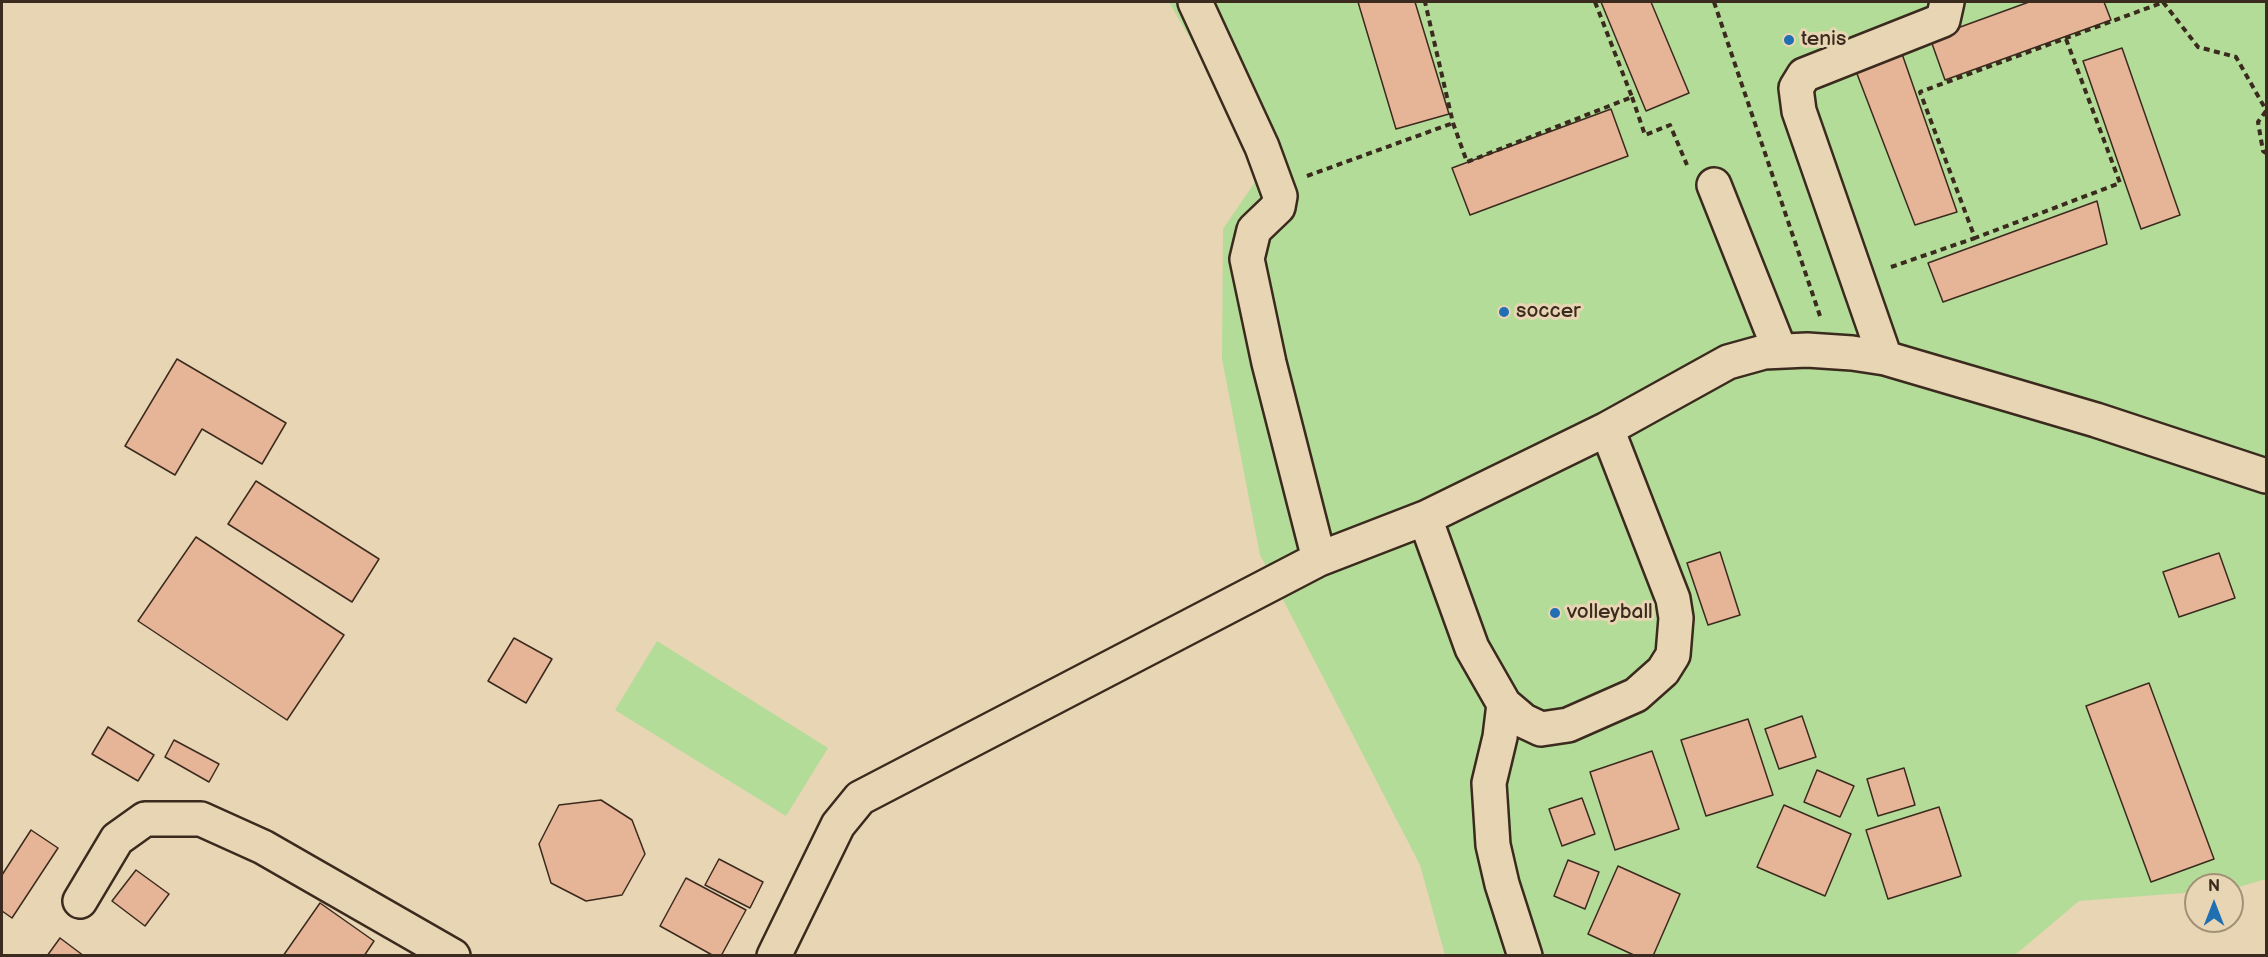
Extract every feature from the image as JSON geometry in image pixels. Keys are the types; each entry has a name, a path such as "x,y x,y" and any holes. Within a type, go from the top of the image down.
{"lane":[{"path":"1195,2 1262,147 1280,196 1278,207 1254,230 1246,259 1267,354 1319,559"},
{"path":"1886,358 1799,111 1796,88 1804,75 1943,20 1947,2"},
{"path":"1714,185 1780,351"},
{"path":"774,956 838,825 860,798 1319,559 1425,518 1606,429 1728,362 1764,352 1780,351 1832,351 1886,358 2096,420 2266,476"},
{"path":"1425,518 1472,648 1504,705 1524,721 1541,729 1568,725 1636,694 1663,671 1673,655 1676,618 1673,599 1606,429"},
{"path":"1504,705 1500,737 1489,783 1492,834 1502,884 1525,956"},
{"path":"80,901 117,839 145,819 201,819 263,847 453,956"}],"path":[{"path":"1427,2 1425,2 1453,123 1467,162 1632,97"},
{"path":"1595,2 1645,135 1670,124 1698,190 1714,185"},
{"path":"1714,2 1832,351"},
{"path":"1975,237 1920,92 2164,2 2198,47 2235,57 2266,110 2258,122 2262,152 2266,153"},
{"path":"1858,278 2120,183 2066,39"},
{"path":"1276,187 1453,123"}],"green space":[{"path":"1169,2 2266,2 2266,879 2244,885 2244,873 2184,873 2184,893 2079,901 2015,955 1445,955 1420,865 1260,555 1222,359 1223,229 1255,182 1241,127"},
{"path":"657,641 828,748 786,816 615,710"}],"building":[{"path":"1358,2 1415,2 1449,114 1396,129"},
{"path":"1601,2 1651,2 1689,93 1646,111"},
{"path":"2029,2 2104,2 2111,20 1945,80 1930,38"},
{"path":"1900,48 1957,212 1915,225 1854,66"},
{"path":"2122,48 2180,215 2141,229 2083,61"},
{"path":"1611,109 1628,156 1470,215 1452,168"},
{"path":"2097,201 2107,244 1943,302 1928,263"},
{"path":"177,359 286,423 262,464 202,429 175,475 125,446"},
{"path":"256,481 379,559 352,602 228,524"},
{"path":"196,537 344,635 287,720 138,621"},
{"path":"1720,552 1740,615 1708,625 1687,563"},
{"path":"2219,553 2235,598 2179,617 2163,572"},
{"path":"514,638 552,659 526,703 488,681"},
{"path":"2149,683 2214,859 2151,882 2086,706"},
{"path":"1802,716 1816,757 1779,769 1765,729"},
{"path":"1748,719 1773,795 1706,816 1681,740"},
{"path":"108,727 154,755 138,781 92,754"},
{"path":"174,740 219,764 209,782 165,757"},
{"path":"1652,751 1679,829 1615,850 1590,772"},
{"path":"1904,768 1915,805 1878,816 1867,779"},
{"path":"1817,770 1854,786 1840,817 1804,802"},
{"path":"1582,798 1595,834 1562,846 1549,809"},
{"path":"601,800 632,820 645,854 622,895 586,901 551,883 539,844 559,805"},
{"path":"1784,805 1851,834 1825,896 1757,867"},
{"path":"1939,807 1961,876 1888,899 1866,830"},
{"path":"31,830 58,848 12,918 2,911 2,875"},
{"path":"719,859 763,882 750,908 705,885"},
{"path":"1568,860 1599,872 1585,909 1554,896"},
{"path":"1618,866 1680,894 1653,956 1636,956 1588,934"},
{"path":"136,870 169,894 145,926 112,901"},
{"path":"686,878 746,910 721,956 714,956 660,926"},
{"path":"320,903 374,941 364,956 283,956"},
{"path":"60,938 84,956 47,956"}],"place":[{"name":"tenis","path":"1789,40"},
{"name":"soccer","path":"1504,312"},
{"name":"volleyball","path":"1555,613"}]}
